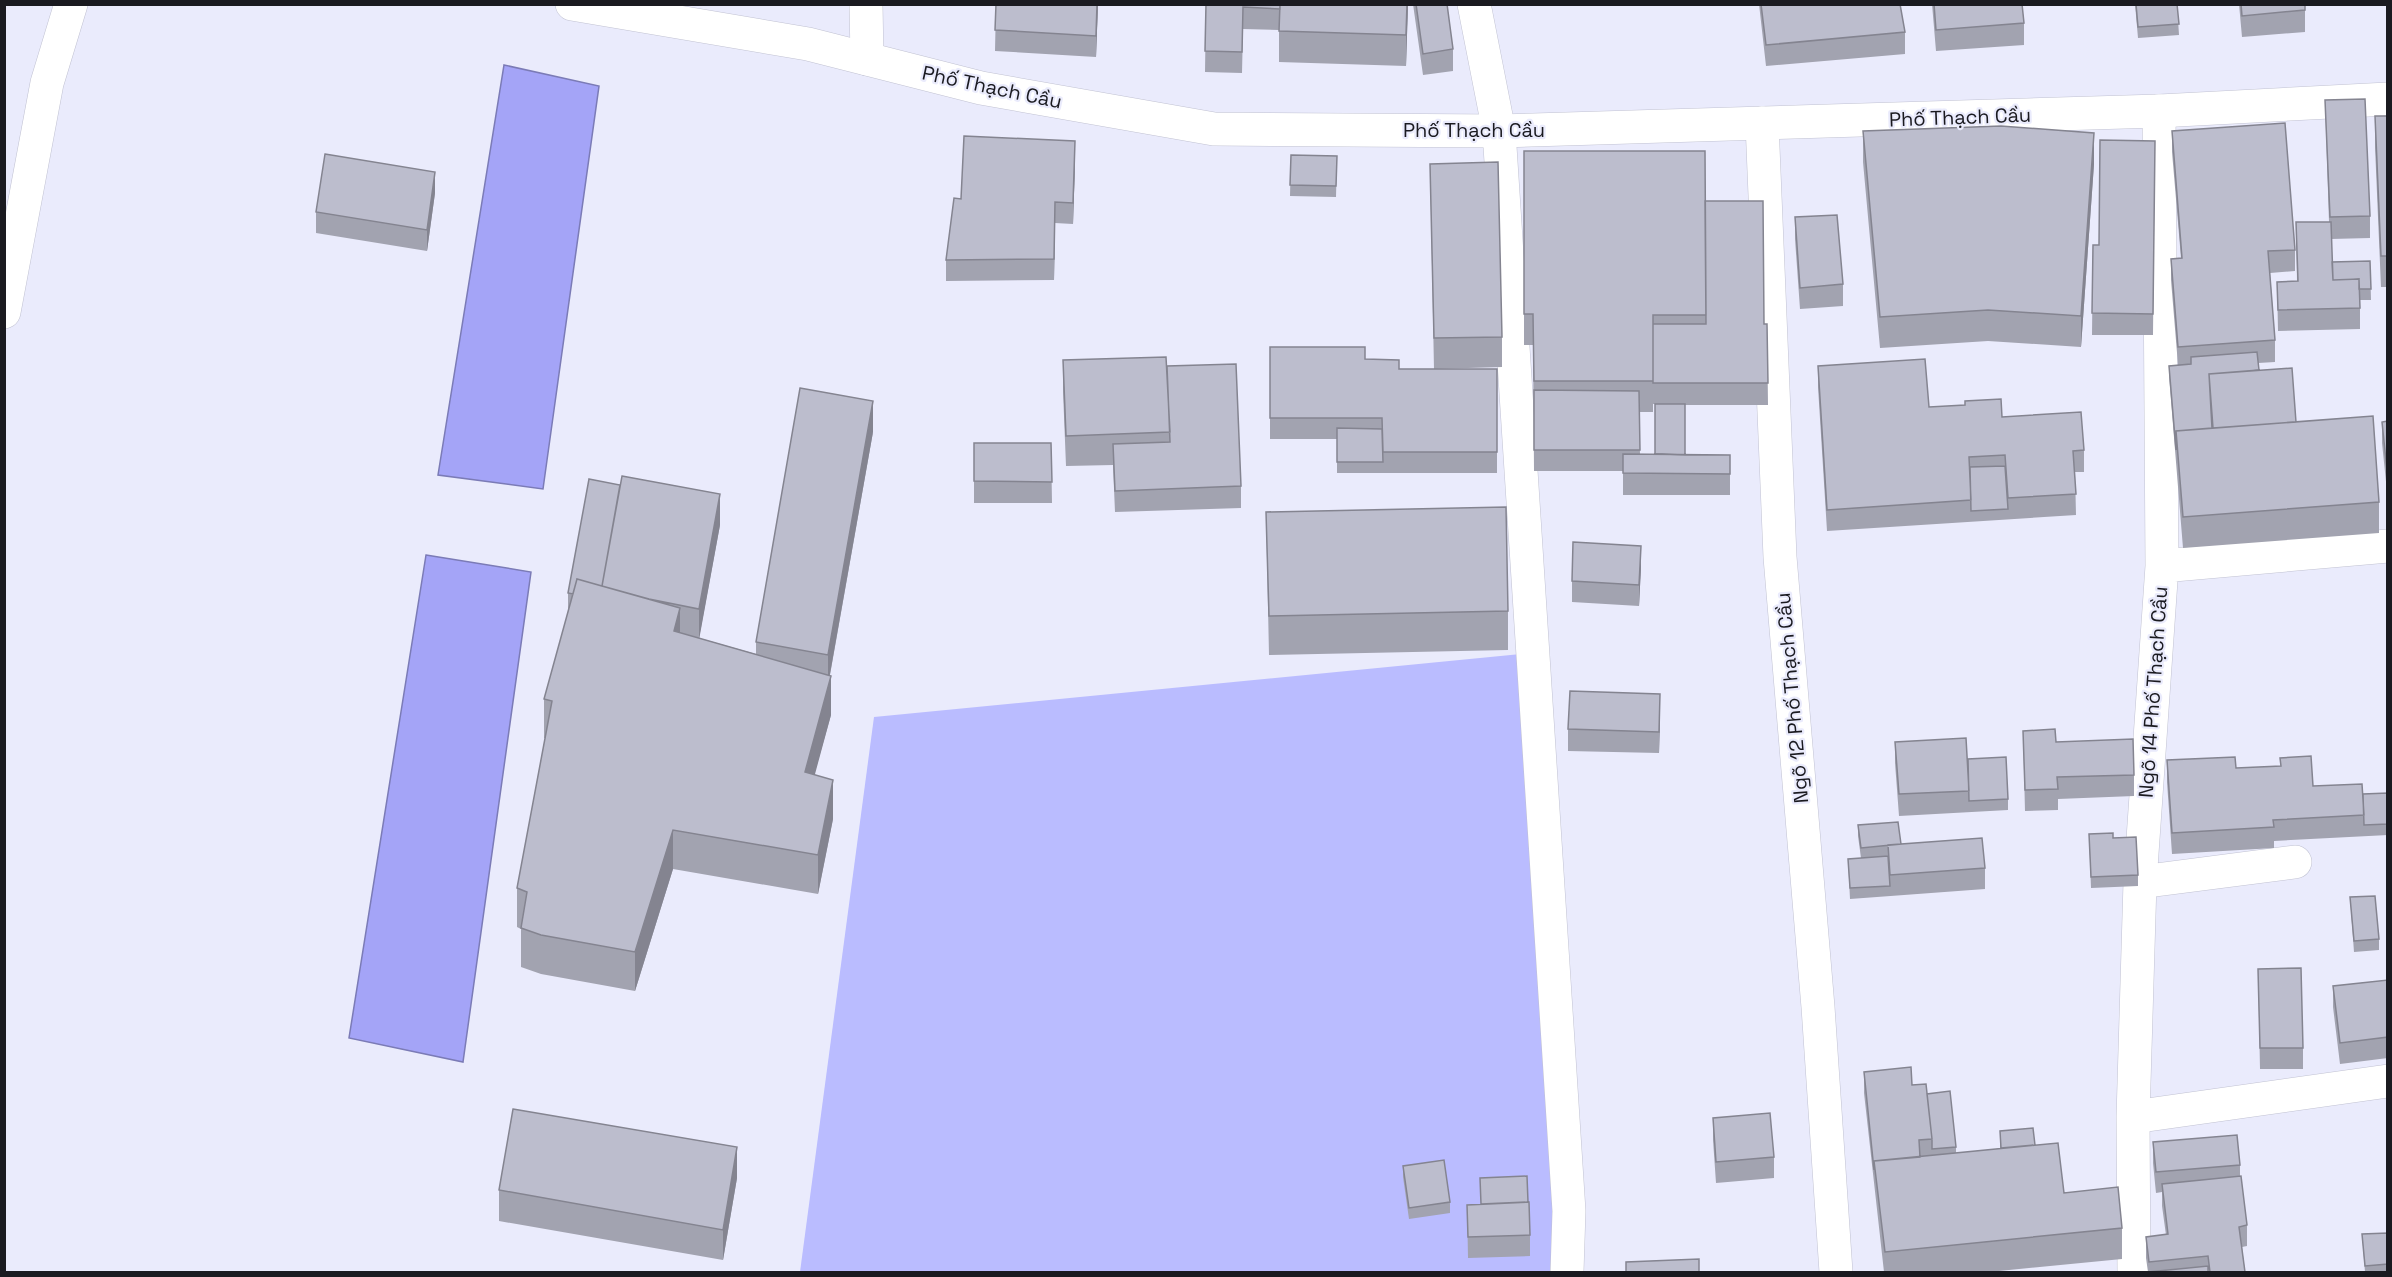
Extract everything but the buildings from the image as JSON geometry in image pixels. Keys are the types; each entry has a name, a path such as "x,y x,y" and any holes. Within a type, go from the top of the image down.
{"street":[{"path":"4,312 47,83 71,4"},
{"name":"Phố Thạch Cầu","path":"572,4 680,14 981,88 1214,129 1499,131 2159,111 2385,107"},
{"path":"866,4 867,59"},
{"path":"1474,4 1499,131 1569,1211 1567,1272"},
{"name":"Ngõ 14 Phố Thạch Cầu","path":"2134,1272 2133,1117 2140,882 2162,566 2159,111"},
{"name":"Ngõ 12 Phố Thạch Cầu","path":"1762,123 1780,557 1818,1007 1836,1272"},
{"path":"2162,566 2388,546"},
{"path":"2140,882 2295,862"},
{"path":"2133,1117 2388,1081"}],"shaded area":[{"path":"504,65 599,86 543,489 438,475"},
{"path":"426,555 531,572 463,1062 349,1038"},
{"path":"1532,653 1583,1272 800,1272 874,717"}]}
